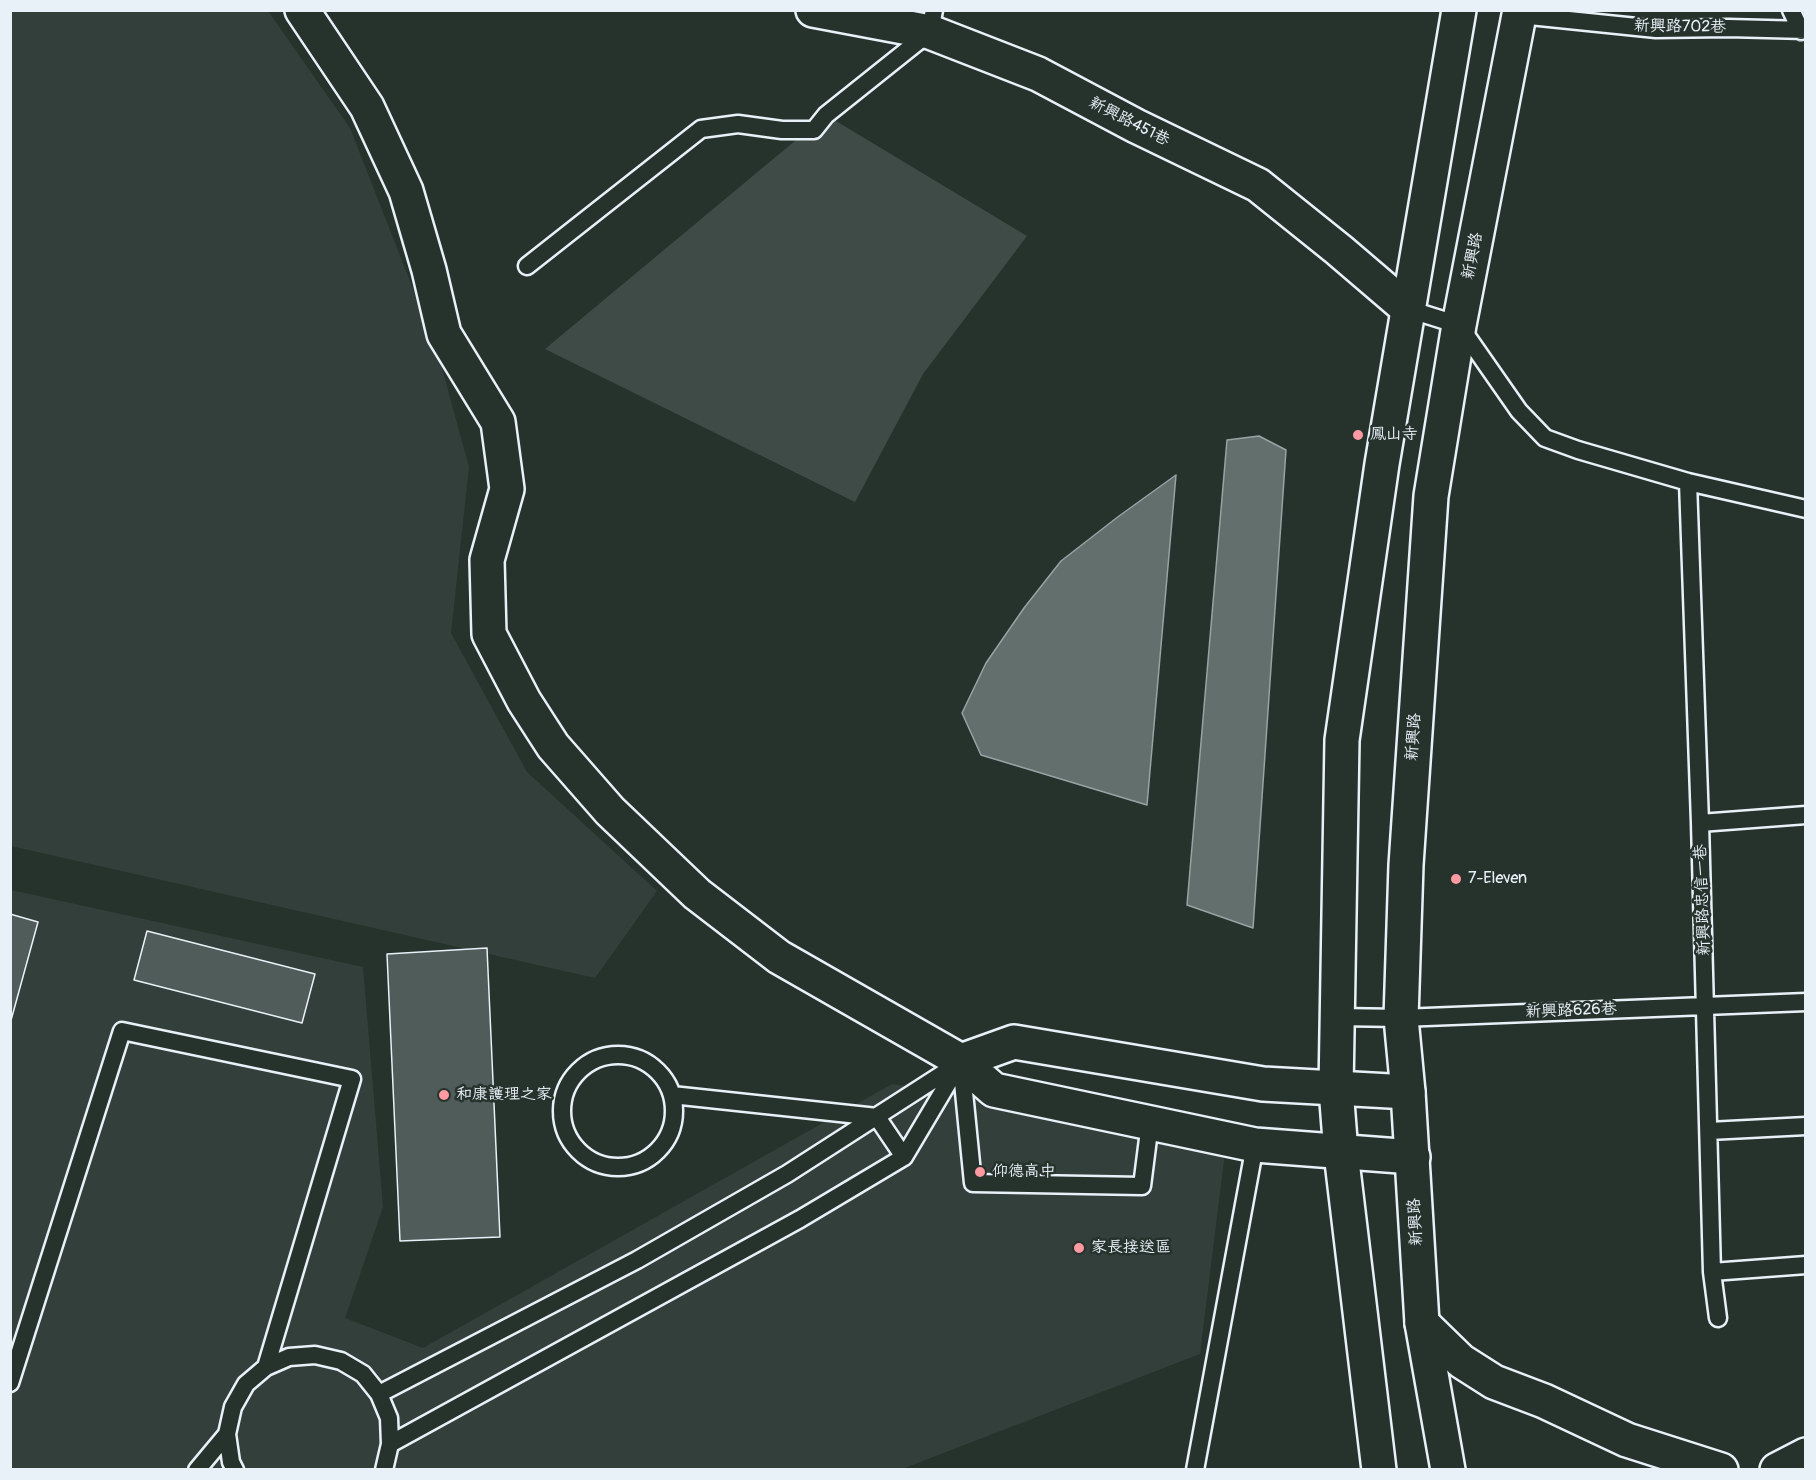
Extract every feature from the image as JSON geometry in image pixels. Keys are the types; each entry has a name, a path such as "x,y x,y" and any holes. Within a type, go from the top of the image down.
{"street":[{"path":"302,10 367,107 406,191 429,270 444,334 498,422 507,489 487,560 489,634 524,700 553,746 610,811 697,894 779,957 961,1061 994,1090 1255,1145 1413,1157"},
{"name":"新興路451巷","path":"813,10 932,22 1038,74 1136,126 1258,185 1408,309"},
{"path":"1379,1470 1341,1153 1336,1089 1342,740 1382,464 1459,10"},
{"name":"新興路","path":"1448,1470 1422,1323 1413,1157 1401,1018 1406,865 1431,496 1459,325 1520,13"},
{"path":"961,1061 1014,1042 1263,1084 1408,1092"},
{"path":"1422,1323 1461,1361 1494,1382 1544,1401 1627,1440 1721,1470"},
{"path":"1777,1470 1806,1455"}],"lane":[{"path":"1791,10 1803,31"},
{"name":"新興路702巷","path":"1520,13 1656,30 1728,28 1803,31"},
{"path":"527,266 701,129 738,124 782,130 814,130 826,115 932,22"},
{"path":"1408,309 1459,325 1519,411 1545,438 1688,482 1806,509"},
{"name":"新興路忠信一巷","path":"1688,482 1706,1006 1712,1272 1718,1318"},
{"path":"1700,823 1806,814"},
{"name":"新興路626巷","path":"1337,1017 1401,1018 1806,1002"},
{"path":"10,1383 122,1031 352,1079 266,1367"},
{"path":"616,1055 633,1057 651,1065 664,1078 672,1095 674,1115 670,1133 659,1149 644,1161 626,1167 607,1166 589,1160 575,1147 565,1130 562,1112 565,1095 572,1079 584,1066 599,1058 616,1055"},
{"path":"379,1394 637,1260 787,1174 961,1061"},
{"path":"961,1061 973,1183 1142,1186 1150,1123"},
{"path":"390,1444 800,1219 904,1157 961,1061"},
{"path":"672,1095 877,1117 904,1157"},
{"path":"1709,1131 1806,1126"},
{"path":"1195,1470 1255,1145"},
{"path":"1712,1272 1806,1265"},
{"path":"235,1470 231,1462 227,1434 233,1407 246,1384 266,1367 289,1358 315,1355 340,1361 363,1374 379,1394 389,1418 390,1444 384,1470"},
{"path":"196,1470 227,1434"}],"shaded area":[{"path":"11,11 268,11 350,128 437,350 469,467 451,633 527,772 657,891 595,978 11,846"},
{"path":"826,115 1027,236 923,374 855,502 545,349"},
{"path":"1259,436 1286,450 1253,928 1187,905 1227,440"},
{"path":"1176,475 1147,805 981,755 962,713 986,663 1024,608 1061,561"},
{"name":"仰德高中","path":"11,890 363,967 383,1207 345,1318 423,1348 892,1084 1227,1136 1200,1354 902,1469 11,1470"}],"building":[{"path":"10,914 38,922 10,1024"},
{"path":"147,931 315,974 302,1023 134,980"},
{"name":"和康護理之家","path":"487,948 500,1237 400,1241 387,954"}],"place":[{"name":"鳳山寺","path":"1358,435"},
{"name":"7-Eleven","path":"1456,879"},
{"name":"和康護理之家","path":"444,1095"},
{"name":"仰德高中","path":"980,1172"},
{"name":"家長接送區","path":"1079,1248"}]}
